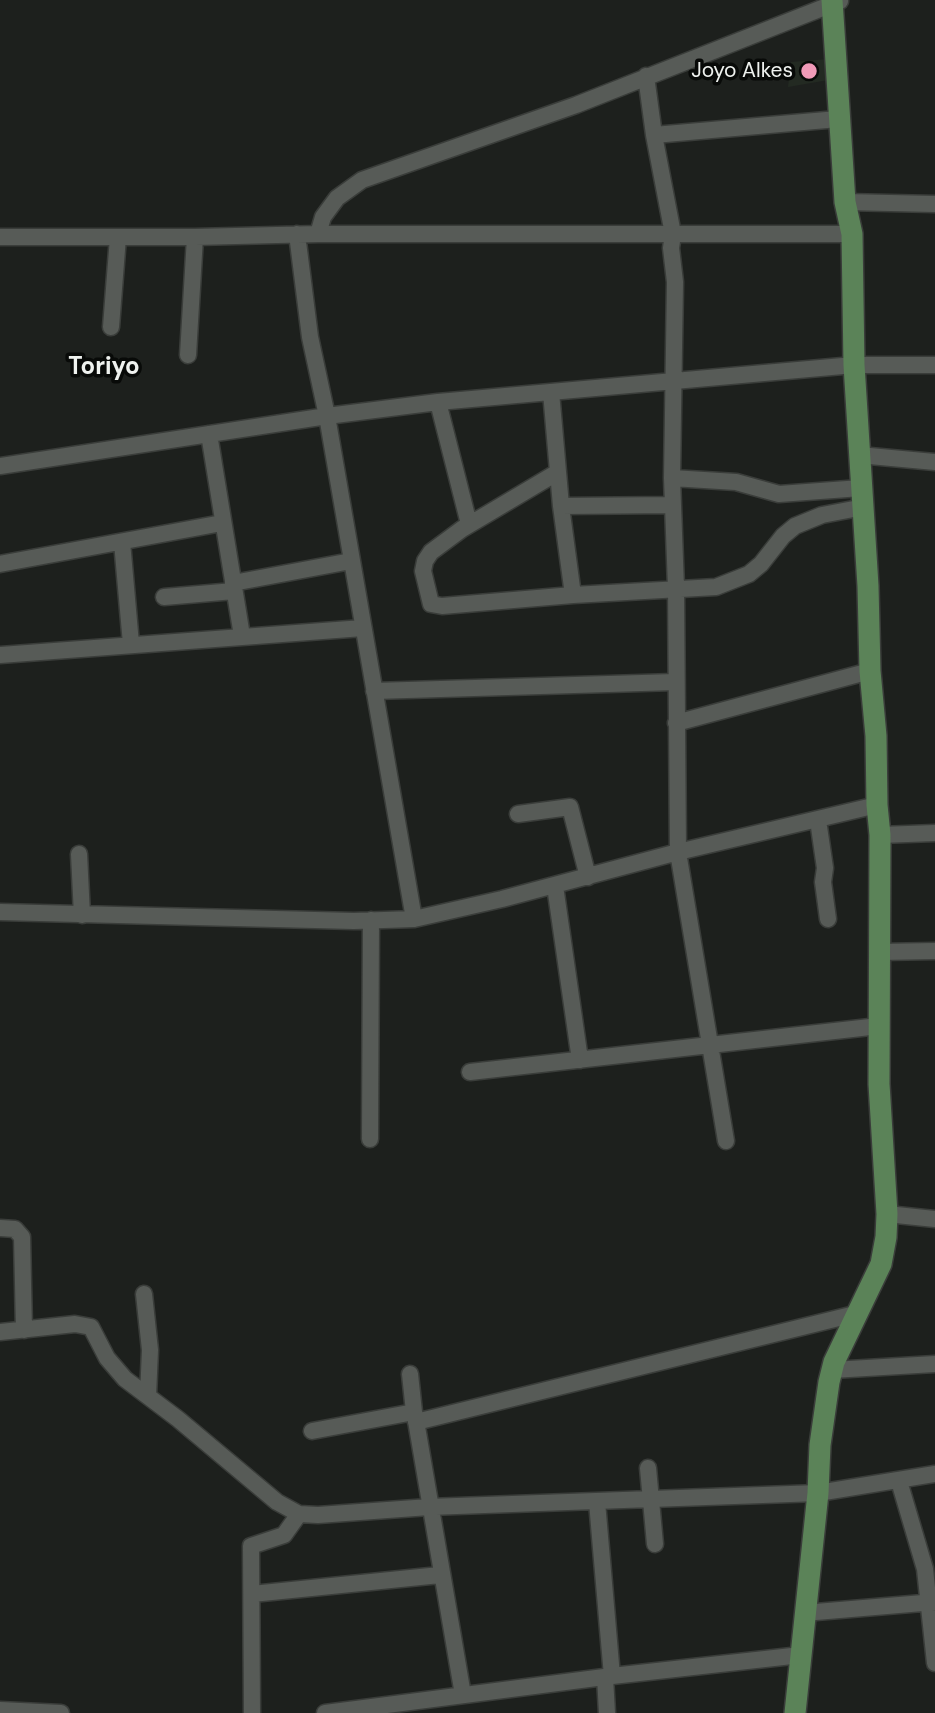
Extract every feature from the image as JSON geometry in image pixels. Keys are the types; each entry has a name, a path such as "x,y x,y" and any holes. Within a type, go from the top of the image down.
{"main road":[{"path":"795,1713 818,1493 820,1445 832,1370 855,1314 881,1264 887,1214 880,1096 880,835 876,736 870,671 854,365 852,234 845,202 838,119 835,2"}],"street":[{"path":"318,234 323,217 337,198 362,180 530,122 835,2"},
{"path":"646,76 673,234 671,248 675,282 673,505 678,852 726,1141"},
{"path":"654,135 838,119"},
{"path":"845,202 935,204"},
{"path":"297,234 310,337 327,416 414,919"},
{"path":"0,237 852,234"},
{"path":"111,327 118,237"},
{"path":"188,355 195,237"},
{"path":"0,466 209,433 438,402 854,365 935,365"},
{"path":"551,392 561,506 573,595"},
{"path":"438,402 469,524"},
{"path":"209,433 242,636"},
{"path":"859,455 935,462"},
{"path":"558,472 469,524 440,545 425,561 424,579 433,606 716,587 736,580 761,564 783,536 795,526 862,498"},
{"path":"673,478 736,482 779,494 862,498"},
{"path":"561,506 673,505"},
{"path":"0,565 222,523"},
{"path":"122,542 131,644"},
{"path":"164,597 234,587 351,561"},
{"path":"0,655 363,628"},
{"path":"676,723 870,671"},
{"path":"374,691 675,682"},
{"path":"0,912 414,919 877,805"},
{"path":"518,814 570,807 588,877"},
{"path":"818,820 825,868 823,882 828,919"},
{"path":"880,835 935,833"},
{"path":"79,855 82,915"},
{"path":"555,886 580,1060"},
{"path":"370,1139 371,920"},
{"path":"879,952 935,951"},
{"path":"470,1072 879,1026"},
{"path":"887,1214 935,1219"},
{"path":"0,1228 15,1229 22,1237 24,1329"},
{"path":"144,1294 150,1350 148,1396"},
{"path":"312,1432 415,1417 855,1314"},
{"path":"0,1332 88,1325 95,1332 113,1367 277,1502 299,1514 818,1493 935,1474"},
{"path":"832,1370 935,1364"},
{"path":"410,1374 440,1575 463,1695"},
{"path":"648,1468 655,1544"},
{"path":"899,1481 921,1552 932,1602 935,1663"},
{"path":"597,1503 608,1677 607,1713"},
{"path":"252,1713 251,1546 284,1535 299,1514"},
{"path":"252,1594 440,1575"},
{"path":"804,1613 932,1602"},
{"path":"325,1713 801,1655"},
{"path":"0,1710 61,1713"}],"shaded area":[{"name":"Joyo Alkes","path":"829,59 828,80 788,87 791,62"}],"place":[{"name":"Joyo Alkes","path":"809,71"}],"district":[{"name":"Toriyo","path":"104,368"}]}
